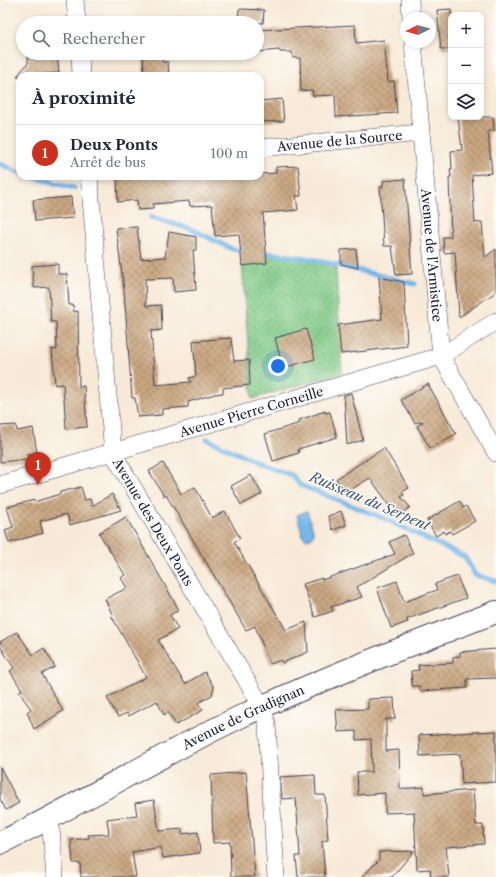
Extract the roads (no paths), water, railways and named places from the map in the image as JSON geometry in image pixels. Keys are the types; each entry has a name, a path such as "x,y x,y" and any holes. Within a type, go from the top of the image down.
{"main road":[{"name":"Avenue de Gradignan","path":"0,842 50,818 111,784 262,707 420,641 496,612"}],"street":[{"path":"75,0 76,16"},
{"path":"410,0 411,12"},
{"name":"Avenue de l'Armistice","path":"413,48 441,356 496,453"},
{"path":"80,60 81,72"},
{"name":"Avenue de la Source","path":"264,148 420,133"},
{"name":"Avenue des Deux Ponts","path":"89,180 113,453 256,694 262,707 267,723 276,877"},
{"name":"Avenue Pierre Corneille","path":"0,485 441,356 496,322"},
{"path":"50,818 55,877"}],"water":[{"path":"307,511 314,533 311,538 306,539 303,537 297,515"}],"waterway":[{"name":"Ruisseau du Serpent","path":"0,164 16,171"},
{"name":"Ruisseau du Serpent","path":"43,180 74,188"},
{"name":"Ruisseau du Serpent","path":"151,217 191,229 232,249 246,251"},
{"name":"Ruisseau du Serpent","path":"260,252 312,259 415,284"},
{"name":"Ruisseau du Serpent","path":"207,439 262,465 292,475 300,485 383,518 465,557 475,575 496,581"}],"place":[{"name":"Deux Ponts","path":"38,485"}]}
